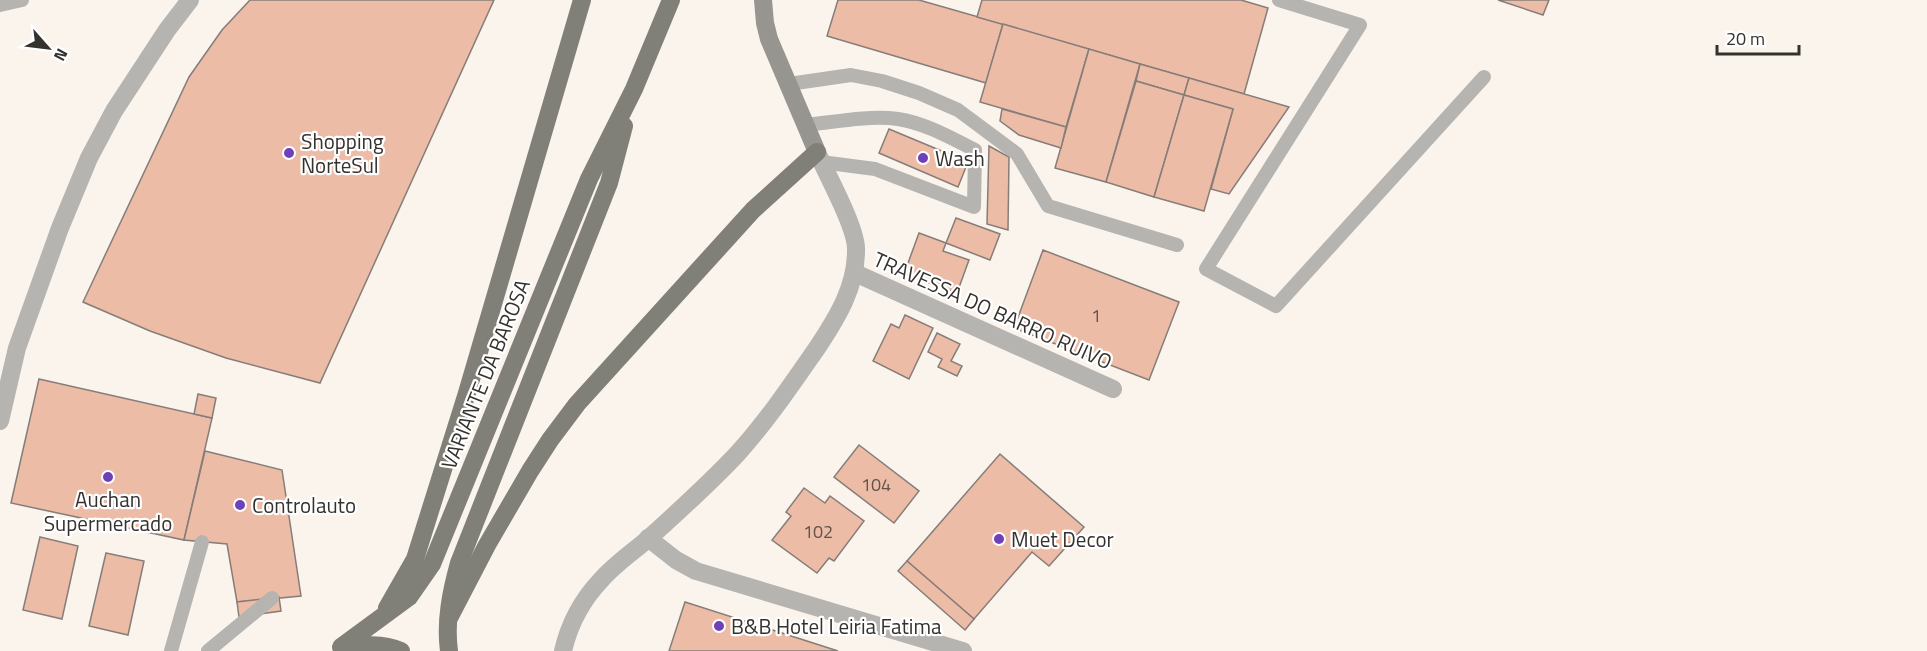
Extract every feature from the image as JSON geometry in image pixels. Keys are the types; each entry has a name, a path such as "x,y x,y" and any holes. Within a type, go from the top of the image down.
{"main road":[{"path":"383,616 415,559 467,393 582,0"},
{"name":"VARIANTE DA BAROSA","path":"337,649 410,597 432,564 588,179 634,89 671,0"},
{"path":"449,618 487,545 530,471 578,404 753,210 819,157 769,39 763,0"},
{"name":"VARIANTE DA BAROSA","path":"449,651 450,595 459,563 609,183 634,89"},
{"path":"337,649 368,644 401,651"}],"street":[{"path":"0,422 17,348 60,228 89,158 114,111 142,67 190,0"},
{"path":"563,651 567,635 580,607 601,579 738,453 769,415 832,325 845,300 855,273 856,246 819,157"},
{"name":"TRAVESSA DO BARRO RUIVO","path":"855,273 1113,389"},
{"path":"648,538 676,560 696,571 963,651"}],"lane":[{"path":"0,5 22,0"},
{"path":"1279,0 1360,25 1206,269 1276,306 1484,77"},
{"path":"789,84 851,75 882,81 919,93 958,110 1017,154 1048,206 1177,245"},
{"path":"806,125 883,118 900,119 928,127 975,150 974,207 875,169 819,157"},
{"path":"171,651 202,542"},
{"path":"208,651 272,598"}],"building":[{"name":"Shopping NorteSul","path":"250,0 494,0 320,383 226,358 150,331 83,302 189,77 222,30"},
{"path":"838,0 919,0 1003,24 986,83 827,36"},
{"path":"982,0 1241,0 1268,8 1244,94 977,17"},
{"path":"1498,0 1549,0 1543,15"},
{"path":"1003,24 1089,49 1066,127 980,102"},
{"path":"1089,49 1140,64 1106,182 1055,168"},
{"path":"1140,64 1189,78 1184,95 1136,81"},
{"path":"1189,78 1289,107 1229,194 1211,189 1233,109 1184,95"},
{"path":"1136,81 1184,95 1154,197 1106,182"},
{"path":"1184,95 1233,109 1204,211 1154,197"},
{"path":"1002,109 1066,127 1061,148 1019,135 1000,121"},
{"name":"Wash","path":"889,129 968,162 958,187 879,153"},
{"path":"989,146 1009,157 1008,230 987,224"},
{"path":"956,218 1000,234 990,260 946,243"},
{"path":"919,233 946,243 943,251 969,260 957,293 904,274"},
{"path":"1043,250 1179,302 1149,380 1014,328"},
{"path":"905,315 933,328 909,379 873,361 891,324 899,328"},
{"path":"937,333 960,344 951,361 962,366 957,376 938,367 942,359 928,352"},
{"name":"Auchan Supermercado","path":"39,379 212,418 184,540 11,503"},
{"path":"198,394 216,398 212,418 194,414"},
{"path":"859,445 919,491 894,523 834,477"},
{"name":"Controlauto","path":"205,451 282,470 301,596 237,602 227,544 184,540"},
{"name":"Muet Decor","path":"1000,454 1084,527 1049,566 1032,552 974,619 907,561"},
{"path":"804,488 825,503 830,496 864,521 834,561 829,558 817,573 772,540 791,516 786,512"},
{"path":"40,537 78,546 62,619 23,610"},
{"path":"106,553 144,561 128,635 89,626"},
{"path":"907,561 974,619 965,630 898,571"},
{"path":"279,597 281,611 239,617 237,602"},
{"name":"B&B Hotel Leiria Fatima","path":"685,602 838,651 669,651"}],"place":[{"name":"Shopping NorteSul","path":"289,153"},
{"name":"Wash","path":"923,158"},
{"name":"Auchan Supermercado","path":"108,477"},
{"name":"Controlauto","path":"240,505"},
{"name":"Muet Decor","path":"999,539"},
{"name":"B&B Hotel Leiria Fatima","path":"719,626"}]}
